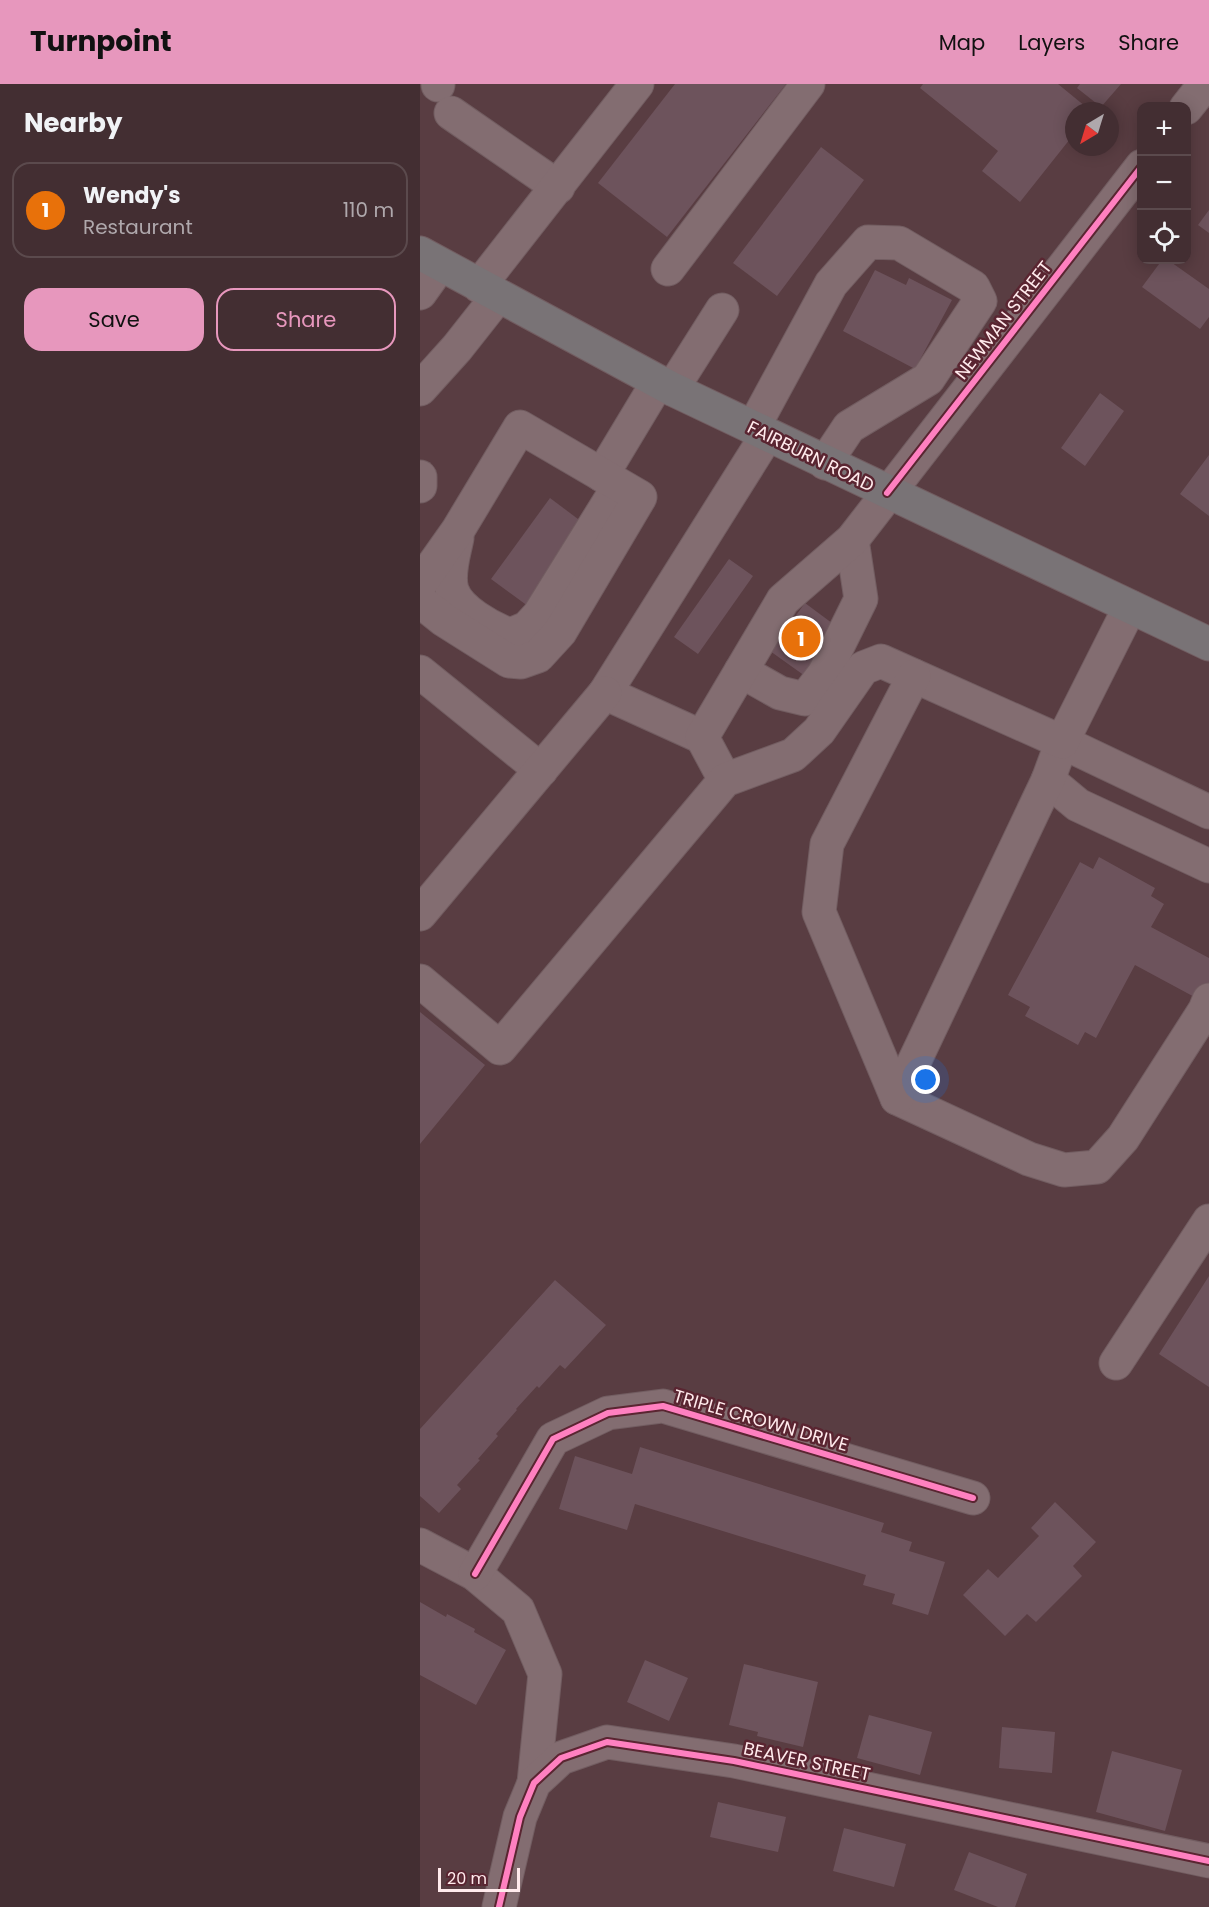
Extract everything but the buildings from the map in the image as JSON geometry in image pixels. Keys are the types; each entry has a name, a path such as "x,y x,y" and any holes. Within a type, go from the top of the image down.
{"main road":[{"name":"FAIRBURN ROAD","path":"430,259 665,385 760,432 1209,644"}],"street":[{"path":"420,389 457,348 489,291 558,187 636,84"},
{"path":"668,269 808,84"},
{"path":"1191,102 1205,84"},
{"path":"442,94 558,187"},
{"name":"NEWMAN STREET","path":"702,737 783,600 852,540 1137,172"},
{"path":"420,914 605,693 760,432 831,284 868,242 899,243 973,287 980,301 1021,322"},
{"path":"420,293 430,259"},
{"path":"825,463 849,427 928,380 980,301"},
{"path":"458,530 451,568 452,591 463,606 493,629 510,635 527,628 539,615 665,385 722,310"},
{"path":"420,584 458,530 520,427 640,497 560,632 538,656 521,662 509,661 444,620 420,601"},
{"path":"420,477 420,486"},
{"path":"741,671 780,693 805,699 824,674 861,599 852,540"},
{"path":"897,1098 1048,780 1062,742 1130,607"},
{"path":"420,981 501,1048 725,780 793,755 819,731 863,668 881,661 1062,742 1209,812"},
{"path":"420,672 540,770"},
{"path":"914,676 827,844 819,912 897,1098 1029,1159 1064,1170 1097,1167 1123,1138 1209,1000"},
{"path":"605,693 702,737 725,780"},
{"path":"1048,780 1078,805 1209,866"},
{"path":"1116,1364 1209,1221"},
{"name":"TRIPLE CROWN DRIVE","path":"475,1574 553,1439 608,1413 663,1406 973,1498"},
{"path":"420,1545 475,1574 518,1610 545,1674 534,1784"},
{"name":"BEAVER STREET","path":"499,1907 520,1817 534,1784 561,1758 607,1742 734,1761 1209,1861"}],"cycle path":[{"path":"887,493 1137,172"},
{"path":"475,1574 553,1439 608,1413 663,1406 973,1498"},
{"path":"499,1907 520,1817 534,1783 561,1758 607,1742 734,1761 1209,1861"}],"place":[{"name":"Wendy's","path":"801,638"}]}
